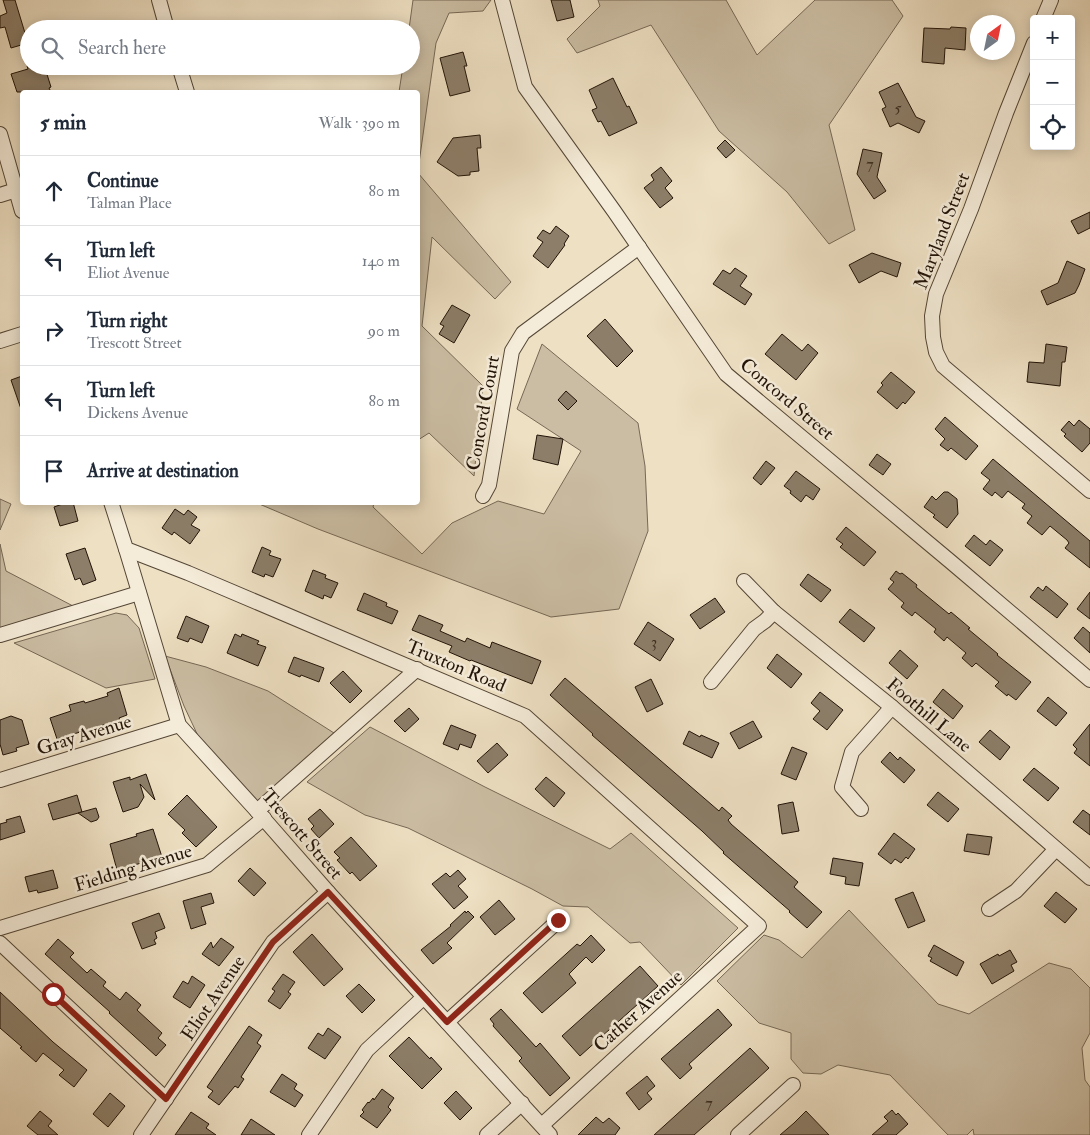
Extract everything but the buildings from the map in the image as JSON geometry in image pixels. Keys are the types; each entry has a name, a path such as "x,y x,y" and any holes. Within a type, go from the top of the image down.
{"street":[{"path":"159,0 165,20"},
{"name":"Concord Street","path":"502,0 525,87 639,247 726,374 1090,680"},
{"path":"1045,15 1051,0"},
{"name":"Maryland Street","path":"1030,53 971,209 936,294 932,316 933,337 936,352 943,366 1090,491"},
{"path":"182,75 186,90"},
{"path":"0,134 20,204"},
{"path":"0,195 16,190"},
{"name":"Concord Court","path":"483,496 489,485 512,351 523,332 639,247"},
{"path":"0,341 20,335"},
{"path":"112,505 126,550"},
{"name":"Trescott Street","path":"126,550 179,725 328,892 546,1130"},
{"name":"Truxton Road","path":"126,550 188,573 525,716 759,926"},
{"name":"Foothill Lane","path":"744,581 774,612 892,707 1090,878"},
{"path":"0,635 139,593"},
{"path":"711,682 754,629 774,612"},
{"name":"Fielding Avenue","path":"0,928 207,865 417,669"},
{"path":"861,809 842,787 852,752 892,707"},
{"name":"Gray Avenue","path":"0,780 179,725"},
{"path":"989,909 1016,890 1056,849"},
{"name":"Eliot Avenue","path":"141,1135 273,942 328,892"},
{"path":"447,1022 558,920"},
{"name":"Cather Avenue","path":"546,1130 759,926"},
{"path":"0,943 166,1099"},
{"path":"309,1135 367,1050 424,997"},
{"path":"738,1135 793,1085"},
{"path":"487,1135 522,1104"}],"shaded area":[{"path":"413,0 491,0 483,11 449,13 436,43 420,156 420,90 399,90 402,75 420,75 420,20 410,20"},
{"path":"598,0 726,0 757,55 815,0 892,0 903,16 829,125 855,230 829,244 787,192 719,131 651,25 577,53 567,39 600,6"},
{"path":"420,175 511,282 495,299 432,237 422,326 483,386 474,476 429,433 420,439"},
{"path":"542,344 638,423 645,466 648,531 619,609 551,617 318,529 262,505 374,505 373,507 422,554 452,523 498,501 544,514 581,451 517,409"},
{"path":"0,499 11,504 0,530"},
{"path":"0,544 6,571 73,606 0,629"},
{"path":"116,613 127,615 139,628 155,679 106,688 14,643"},
{"path":"165,656 206,667 268,691 334,733 260,805 199,738 184,706"},
{"path":"370,727 610,849 631,833 738,928 681,985 640,942 630,943 588,907 563,906 408,828 365,815 307,782"},
{"path":"849,910 938,1004 969,1014 1049,963 1071,969 1090,988 1090,1033 1082,1048 1085,1080 1090,1087 1090,1135 974,1135 973,1129 967,1135 948,1135 890,1075 838,1065 821,1074 803,1073 791,1059 791,1033 759,1023 717,981 764,935 779,940 802,958"}],"route":[{"path":"53,994 166,1099 273,942 328,892 447,1022 558,920"}]}
